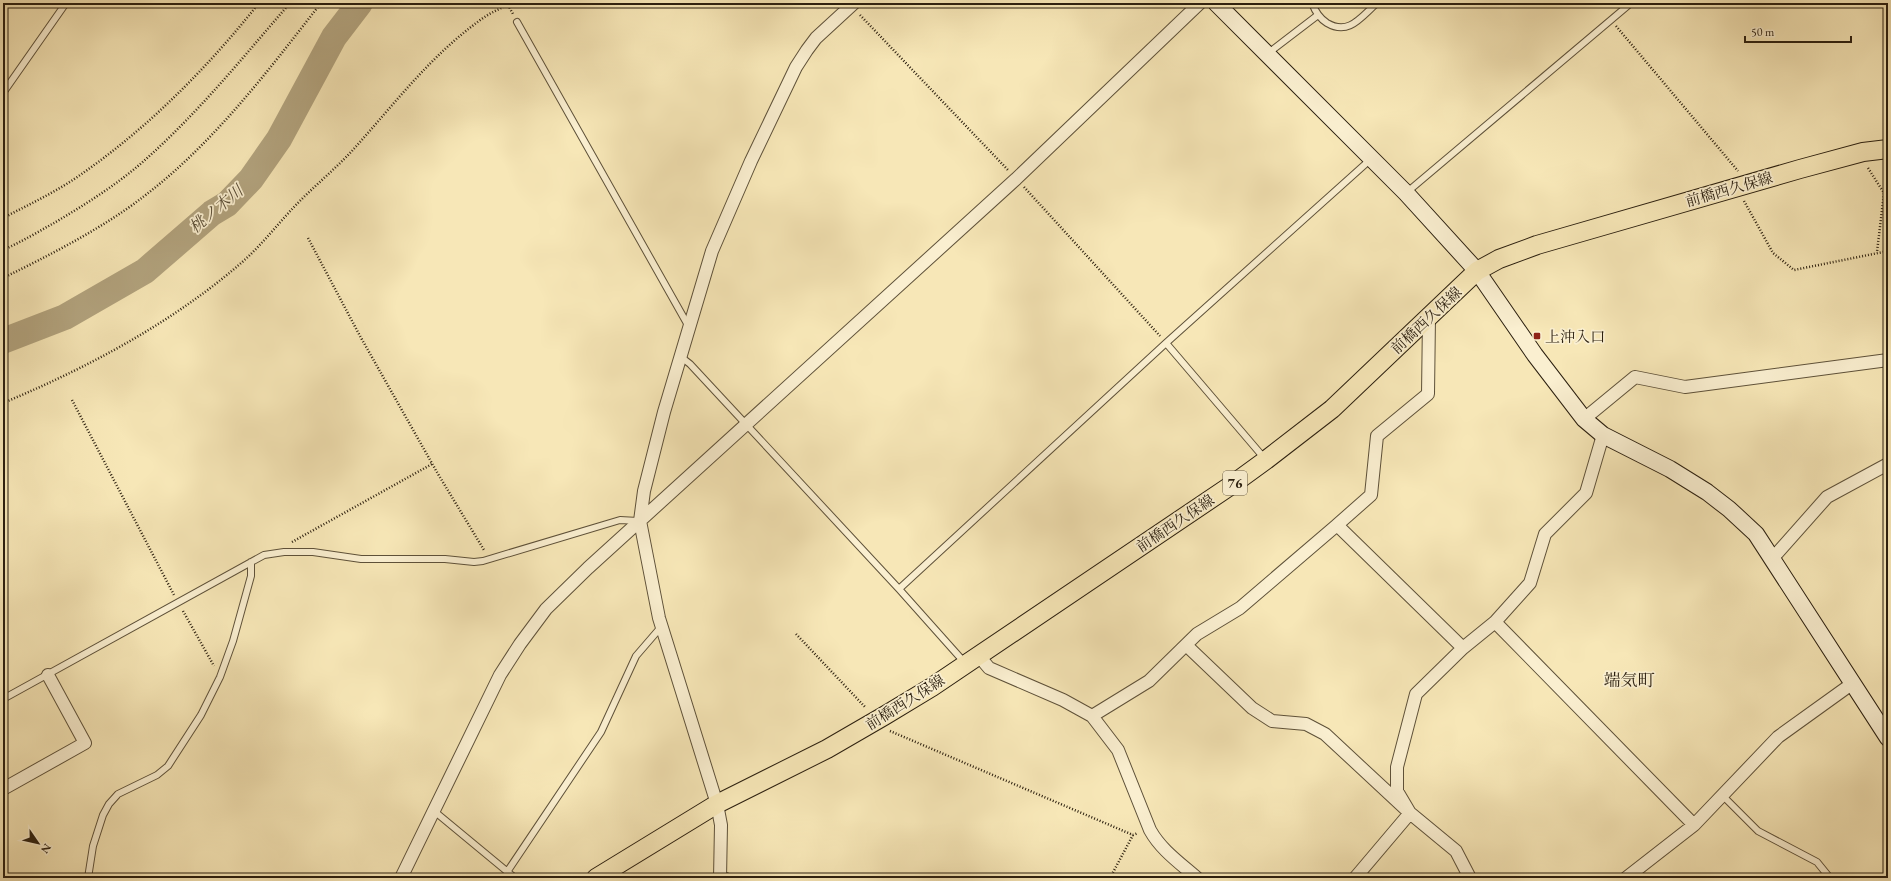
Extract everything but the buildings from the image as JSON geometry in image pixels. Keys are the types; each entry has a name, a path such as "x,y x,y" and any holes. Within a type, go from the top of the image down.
{"main road":[{"name":"前橋西久保線","path":"596,878 717,804 827,748 878,720 932,687 971,659 1233,484 1332,409 1477,271 1498,259 1538,245 1742,185 1859,153 1888,149"}],"street":[{"path":"401,878 500,675 520,644 546,609 746,423 1016,179 1200,3"},
{"path":"1216,3 1372,158 1477,271 1535,355 1584,419 1603,435 1670,469 1707,492 1729,508 1756,534 1888,738"},
{"path":"724,877 721,825 717,804 662,626 640,521 644,491 664,412 712,251 751,161 796,67 816,38 853,4"},
{"path":"1092,716 1149,681 1197,634 1240,608 1371,495 1377,436 1428,394 1429,317"},
{"path":"1584,419 1635,377 1685,387 1888,360"},
{"path":"1410,813 1397,791 1397,767 1416,694 1463,648 1495,622 1530,583 1545,534 1586,493 1603,435"},
{"path":"1772,559 1827,497 1888,464"},
{"path":"1337,525 1463,648"},
{"path":"1495,622 1694,825"},
{"path":"1186,645 1252,708 1272,721 1306,724 1325,734 1410,813 1456,851 1470,878"},
{"path":"971,659 1063,700 1092,716 1118,750 1150,830 1156,840 1172,857 1197,878"},
{"path":"3,790 85,743 48,675"},
{"path":"1626,878 1694,825 1778,737 1853,683"},
{"path":"1355,878 1410,813"}],"lane":[{"path":"3,93 66,3"},
{"path":"1312,3 1318,15 1332,26 1342,29 1346,28 1377,3"},
{"path":"1406,193 1631,3"},
{"path":"1267,54 1318,15"},
{"path":"517,22 690,328"},
{"path":"899,589 1166,343 1372,158"},
{"path":"1166,343 1266,460"},
{"path":"681,357 690,364 746,423 899,589 971,659"},
{"path":"3,699 264,555 284,552 313,552 361,559 445,559 474,562 620,520 640,521"},
{"path":"88,878 93,846 103,815 109,804 118,794 157,775 168,766 201,715 220,677 233,641 250,576 251,562"},
{"path":"507,872 600,732 636,656 662,626"},
{"path":"1722,796 1758,831 1817,862 1830,878"},
{"path":"434,811 515,878"}],"path":[{"path":"3,218 81,174 117,148 154,116 197,74 259,3"},
{"path":"3,250 82,206 115,184 145,160 177,129 224,79 290,3"},
{"path":"3,278 113,218 143,197 170,174 240,104 321,3"},
{"path":"3,403 33,390 124,345 183,308 241,264 295,206 350,153 409,86 441,53 479,21 511,3"},
{"path":"853,4 1166,343"},
{"path":"1611,20 1742,185 1773,253 1794,270 1888,251"},
{"path":"1859,153 1884,193 1877,252"},
{"path":"308,238 360,336 432,464 482,547 491,558"},
{"path":"72,400 178,603 220,677"},
{"path":"284,552 292,542 432,464"},
{"path":"796,634 889,730 1133,835 1110,878"}],"waterway":[{"name":"桃ノ木川","path":"3,341 65,317 145,271 212,213 227,204 251,179 279,139 334,37 360,3"}],"place":[{"name":"上沖入口","path":"1537,336"}],"district":[{"name":"端気町","path":"1629,680"}]}
